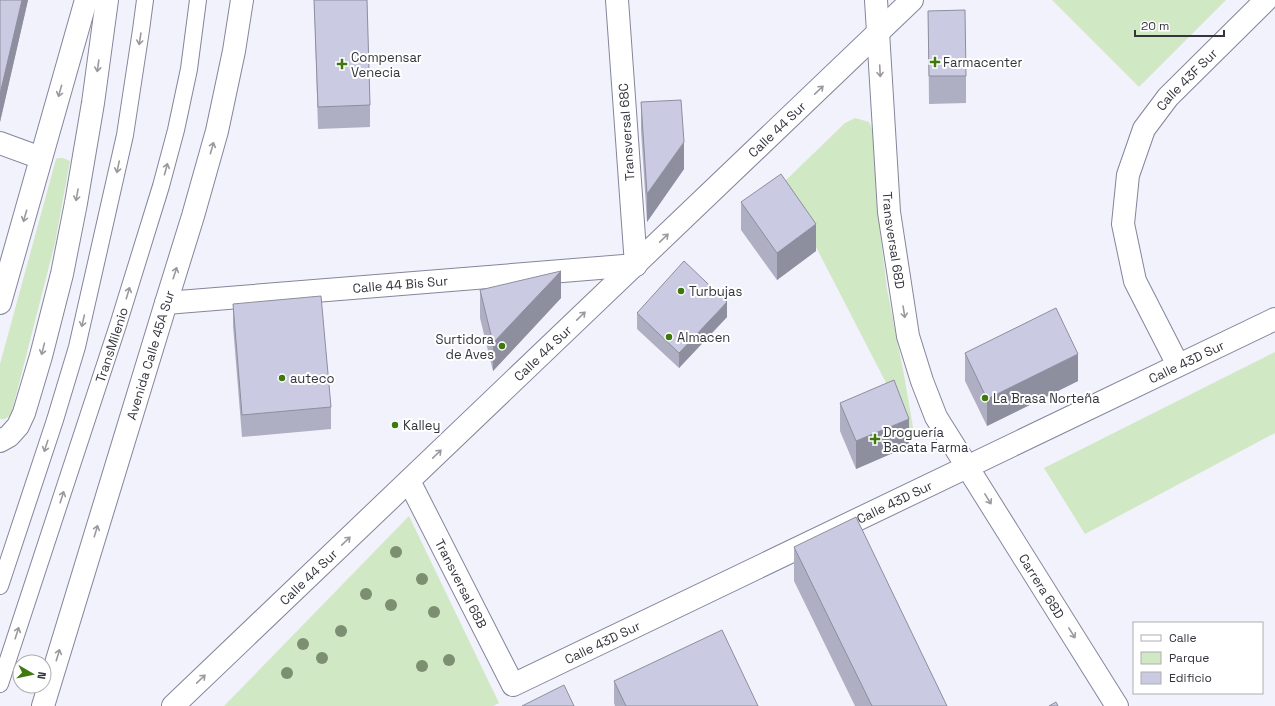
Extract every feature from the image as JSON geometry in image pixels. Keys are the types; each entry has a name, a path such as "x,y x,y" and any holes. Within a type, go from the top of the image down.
{"main road":[{"path":"0,304 86,0"},
{"path":"0,441 9,436 18,426 24,413 41,356 62,274 93,103 106,0"},
{"name":"Avenida Calle 45A Sur","path":"43,706 193,216 217,131 234,51 242,0"},
{"name":"Transversal 68C","path":"617,0 636,265"},
{"name":"Transversal 68D","path":"876,0 889,212 908,336 922,381 936,417 968,466"},
{"name":"Calle 44 Sur","path":"173,706 912,0"},
{"name":"Calle 43F Sur","path":"1178,365 1135,281 1123,224 1128,175 1144,129 1168,97 1266,0"},
{"path":"0,143 41,158"},
{"name":"Calle 44 Bis Sur","path":"166,302 636,265"},
{"name":"Calle 43D Sur","path":"513,685 1275,319"},
{"name":"Carrera 68D","path":"968,466 1117,706"},
{"name":"Transversal 68B","path":"409,481 513,685"}],"lane":[{"path":"0,586 55,420 77,347 125,135 145,0"},
{"name":"TransMilenio","path":"0,684 116,332 161,186 176,130 189,70 198,0"}],"green space":[{"path":"1052,0 1226,0 1139,87"},
{"path":"855,118 869,122 875,135 876,199 887,289 915,439 783,183 845,123"},
{"path":"59,158 70,161 55,243 11,415 5,419 0,419 0,364 56,159"},
{"path":"1275,352 1275,433 1085,534 1044,468"},
{"path":"409,516 499,703 493,706 224,706"}],"building":[{"path":"0,0 22,0 0,94"},
{"name":"Compensar Venecia","path":"314,0 367,0 370,105 318,107"},
{"path":"965,10 966,76 929,76 928,11"},
{"path":"681,100 684,142 647,194 641,102"},
{"path":"781,174 816,224 777,253 741,202"},
{"path":"684,261 727,302 679,353 637,313"},
{"path":"561,271 493,343 480,290"},
{"name":"auteco","path":"321,296 331,407 242,415 233,304"},
{"path":"1056,308 1078,354 987,399 965,353"},
{"path":"894,380 909,419 856,441 840,403"},
{"path":"856,517 947,706 872,706 794,547"},
{"path":"722,630 758,706 626,706 614,681"},
{"path":"564,685 574,706 522,706"},
{"path":"1056,702 1058,706 1049,706"}],"place":[{"name":"Farmacenter","path":"935,62"},
{"name":"Compensar Venecia","path":"342,64"},
{"name":"Turbujas","path":"681,291"},
{"name":"Almacen","path":"669,337"},
{"name":"Surtidora de Aves","path":"502,346"},
{"name":"auteco","path":"282,378"},
{"name":"La Brasa Norteña","path":"985,398"},
{"name":"Kalley","path":"395,425"},
{"name":"Droguería Bacata Farma","path":"875,439"}]}
